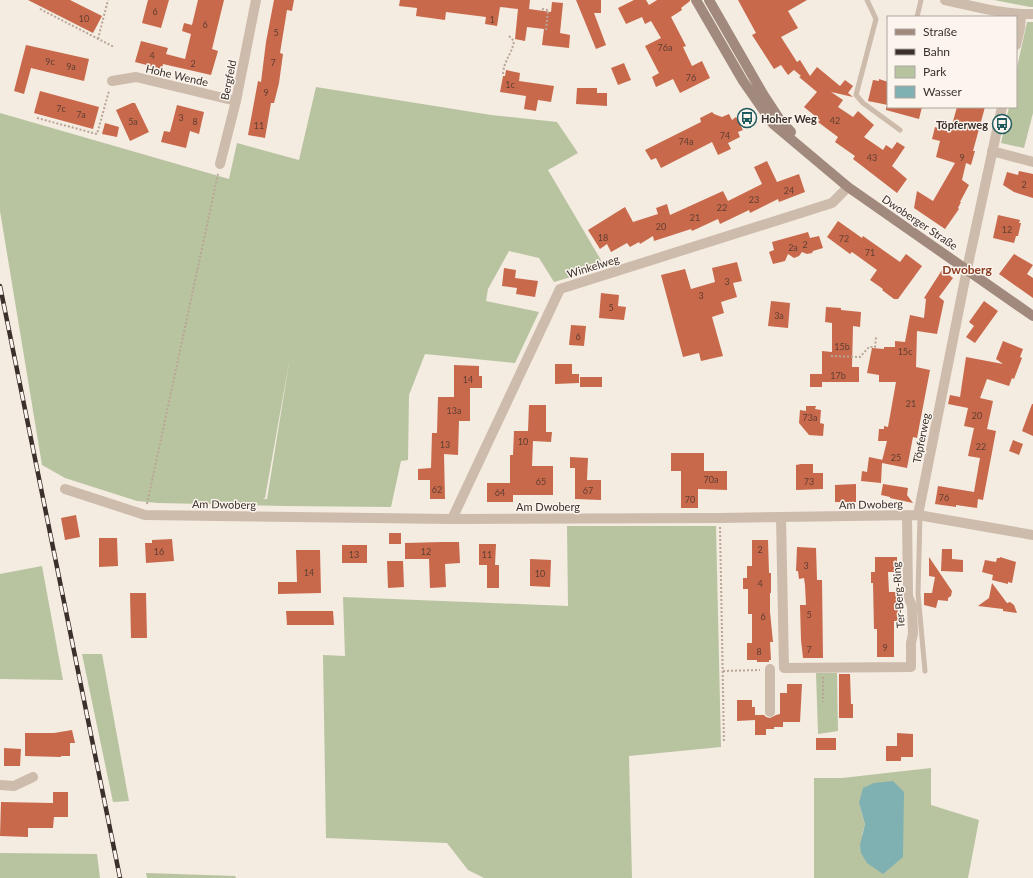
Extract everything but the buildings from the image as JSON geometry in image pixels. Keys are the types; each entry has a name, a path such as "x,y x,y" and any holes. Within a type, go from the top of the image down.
{"street":[{"name":"Bergfeld","path":"220,164 236,101 256,0"},
{"name":"Dwoberger Straße","path":"696,0 743,81 773,124 848,187 968,269 1033,316"},
{"name":"Dwoberger Straße","path":"709,0 763,94 780,120 814,160"},
{"path":"945,0 994,11 1033,14"},
{"path":"1017,40 1021,14"},
{"name":"Hohe Wende","path":"112,81 136,77 236,101"},
{"name":"Töpferweg","path":"919,515 1002,108"},
{"path":"992,152 1033,162"},
{"name":"Winkelweg","path":"452,519 560,289 832,203 848,187"},
{"name":"Am Dwoberg","path":"65,489 145,515 452,519 720,518 919,515 1033,535"},
{"name":"Ter-Berg-Ring","path":"767,669 911,667 911,642 913,634 912,606 908,596 906,515"},
{"path":"781,517 784,668"},
{"path":"767,669 770,712"},
{"path":"0,785 14,786 34,777"}],"lane":[{"path":"867,0 876,19 856,95 863,103 900,130"},
{"path":"917,16 921,0"},
{"path":"919,515 918,594 925,671"}],"path":[{"path":"98,39 108,0"},
{"path":"40,9 114,47"},
{"path":"542,9 548,10 546,30"},
{"path":"502,74 504,65 513,50 514,41 508,36"},
{"path":"37,118 97,134 112,81"},
{"path":"145,515 220,164"},
{"path":"831,356 860,357 869,347 875,347 876,337"},
{"path":"720,518 724,743"},
{"path":"822,668 823,702"},
{"path":"723,671 767,669"}],"green space":[{"path":"994,0 1033,0 1033,7 1030,7"},
{"path":"1027,22 1033,22 1033,113 1024,148 1001,143 1009,108 1017,108 1017,67"},
{"path":"316,87 491,115 557,122 578,153 548,170 605,267 554,282 539,258 509,251 488,289 486,301 539,312 515,363 425,354 409,395 408,460 401,461 391,507 284,506 158,503 137,501 65,478 42,465 0,211 0,113 229,179 237,143 299,160","holes":["290,357 267,499 263,499 265,498"]},
{"path":"567,526 716,526 721,747 629,756 632,878 484,878 468,870 447,843 326,838 323,655 345,656 343,597 568,606"},
{"path":"42,566 63,680 0,679 0,574"},
{"path":"82,654 102,654 129,801 113,802"},
{"path":"816,673 837,673 838,731 818,734"},
{"path":"931,768 931,805 979,820 968,878 814,878 814,778 842,778","holes":["859,803 903,835 903,857 862,835 865,824"]},
{"path":"0,853 97,854 100,878 0,878"},
{"path":"146,873 235,876 236,878 147,878"}],"water":[{"path":"893,781 904,792 903,857 883,874 867,863 861,853 860,845 865,824 859,803 863,788 874,783"}],"railway":[{"path":"0,286 120,878"}],"place":[{"name":"Hoher Weg","path":"747,118"},
{"name":"Töpferweg","path":"1002,124"}],"district":[{"name":"Dwoberg","path":"967,269"}]}
